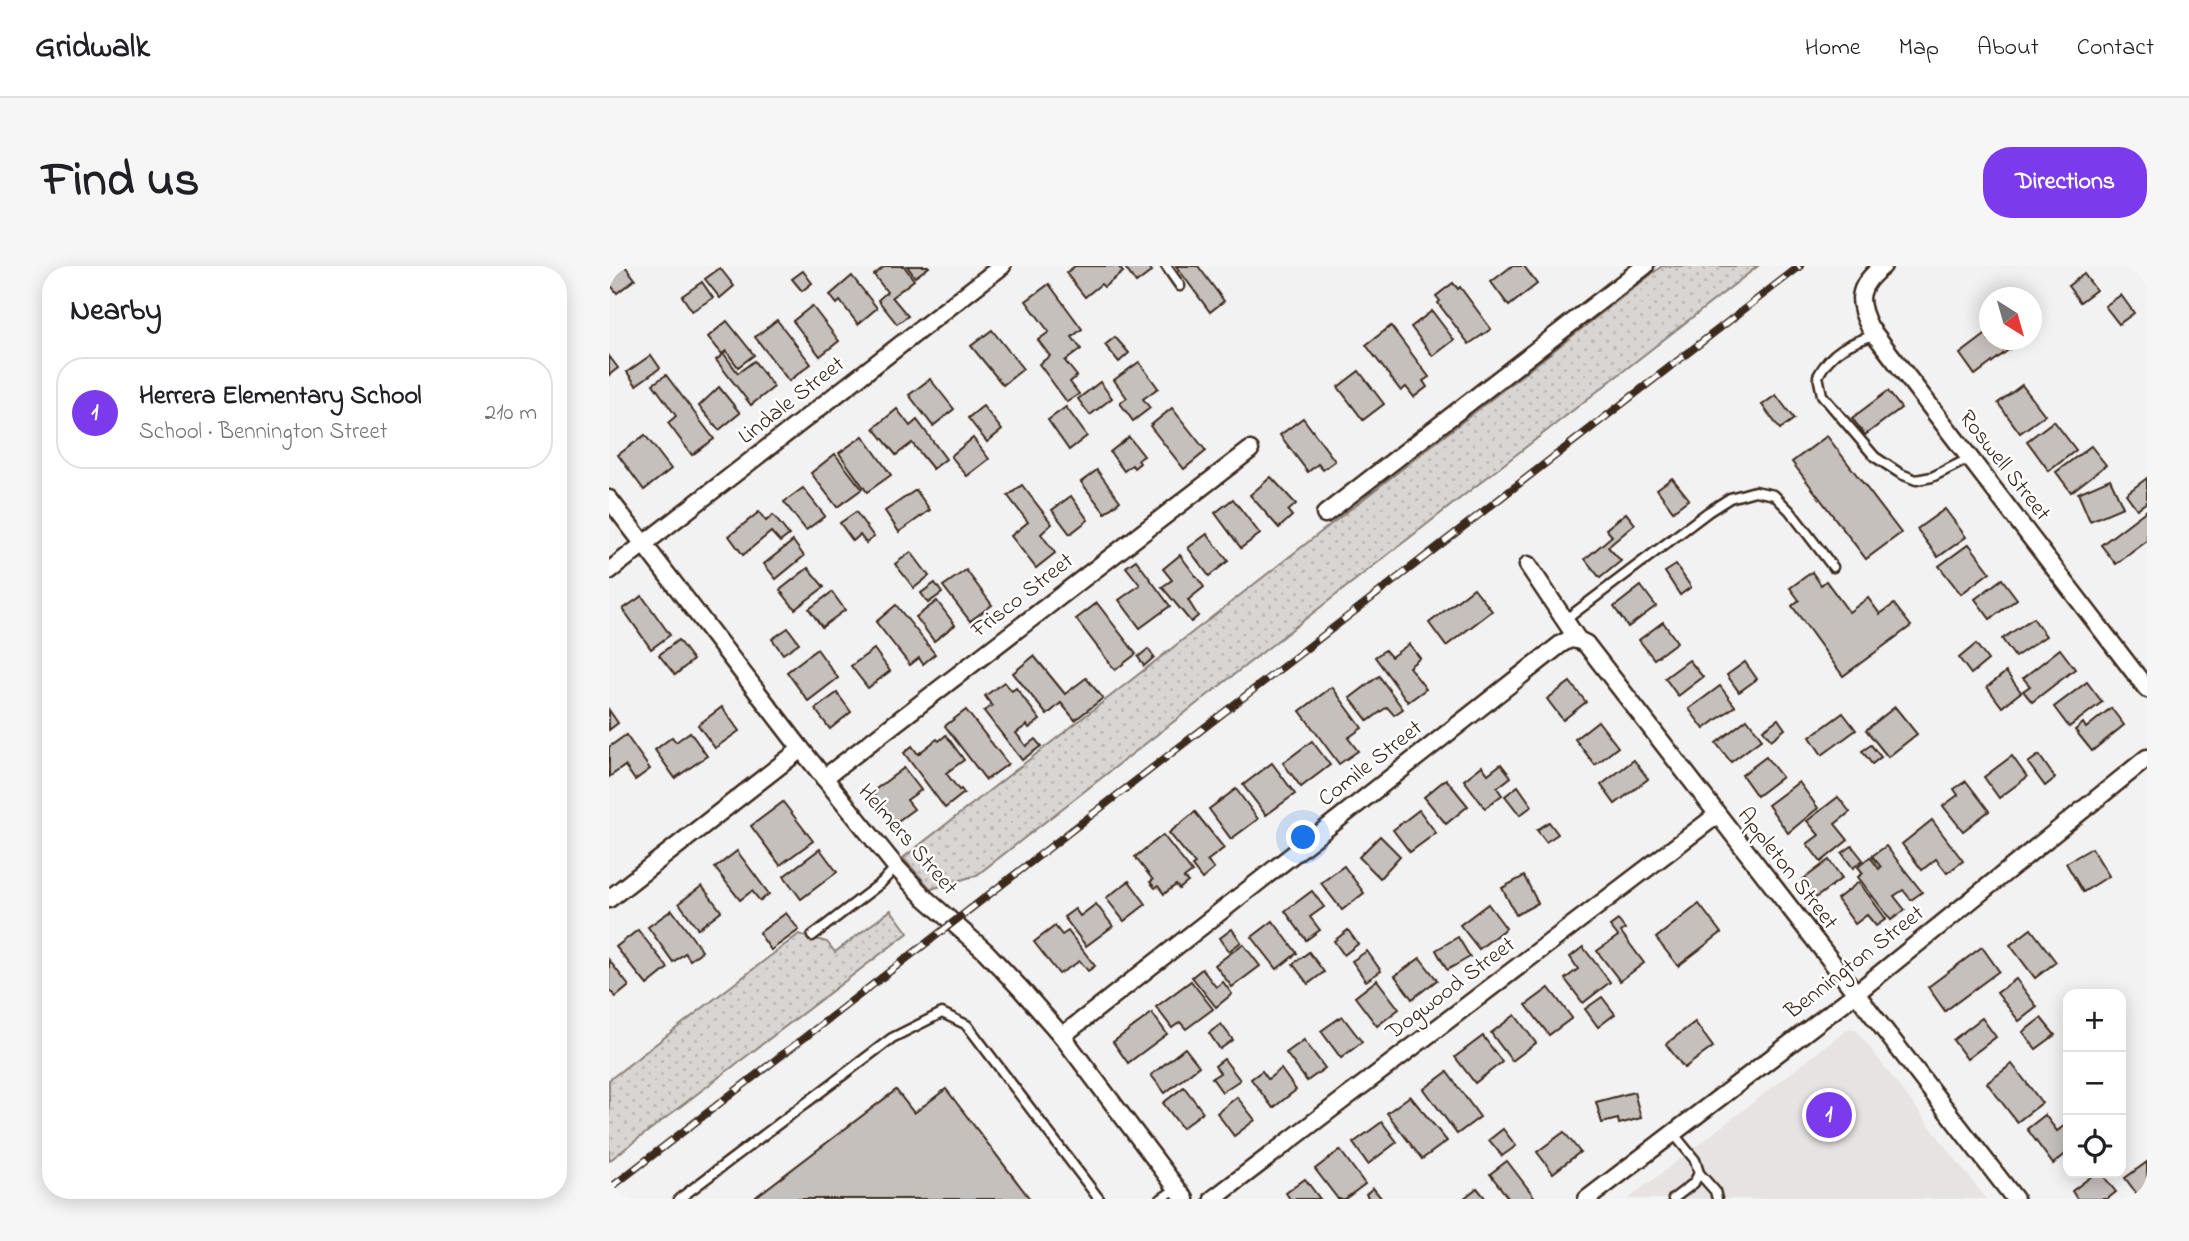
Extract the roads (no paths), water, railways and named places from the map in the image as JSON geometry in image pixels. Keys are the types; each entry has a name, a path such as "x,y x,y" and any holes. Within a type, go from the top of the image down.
{"street":[{"name":"Lindale Street","path":"609,571 1002,266"},
{"path":"1325,514 1645,266"},
{"name":"Roswell Street","path":"1882,266 1864,285 1860,302 1863,314 1875,335 2147,689"},
{"name":"Frisco Street","path":"824,778 1250,450"},
{"name":"Helmers Street","path":"609,499 801,749 896,867 1021,989 1062,1036 1181,1193"},
{"name":"Appleton Street","path":"1528,565 1578,640 1586,644 2015,1199"},
{"name":"Comile Street","path":"1062,1036 1560,644 1570,639 1578,640"},
{"path":"609,899 801,749"},
{"name":"Bennington Street","path":"1587,1199 1855,994 2147,758"},
{"name":"Dogwood Street","path":"1213,1199 1717,815"}],"lane":[{"path":"1166,266 1181,286"},
{"path":"1875,335 1856,341 1826,361 1818,376 1822,395 1875,457 1901,474 1916,480 1932,477 1970,458"},
{"path":"1565,620 1708,512 1730,498 1755,491 1774,495 1790,511 1833,567"},
{"path":"813,936 881,883 896,867"},
{"path":"680,1199 892,1038 942,1013 967,1025 1099,1199"},
{"path":"1673,1133 1695,1160 1699,1173 1715,1191 1717,1199"},
{"path":"1673,1199 1694,1183 1699,1173"},
{"path":"1161,1199 1181,1193"}],"railway":[{"path":"609,1189 1800,266"}],"place":[{"name":"Herrera Elementary School","path":"1829,1115"}]}
